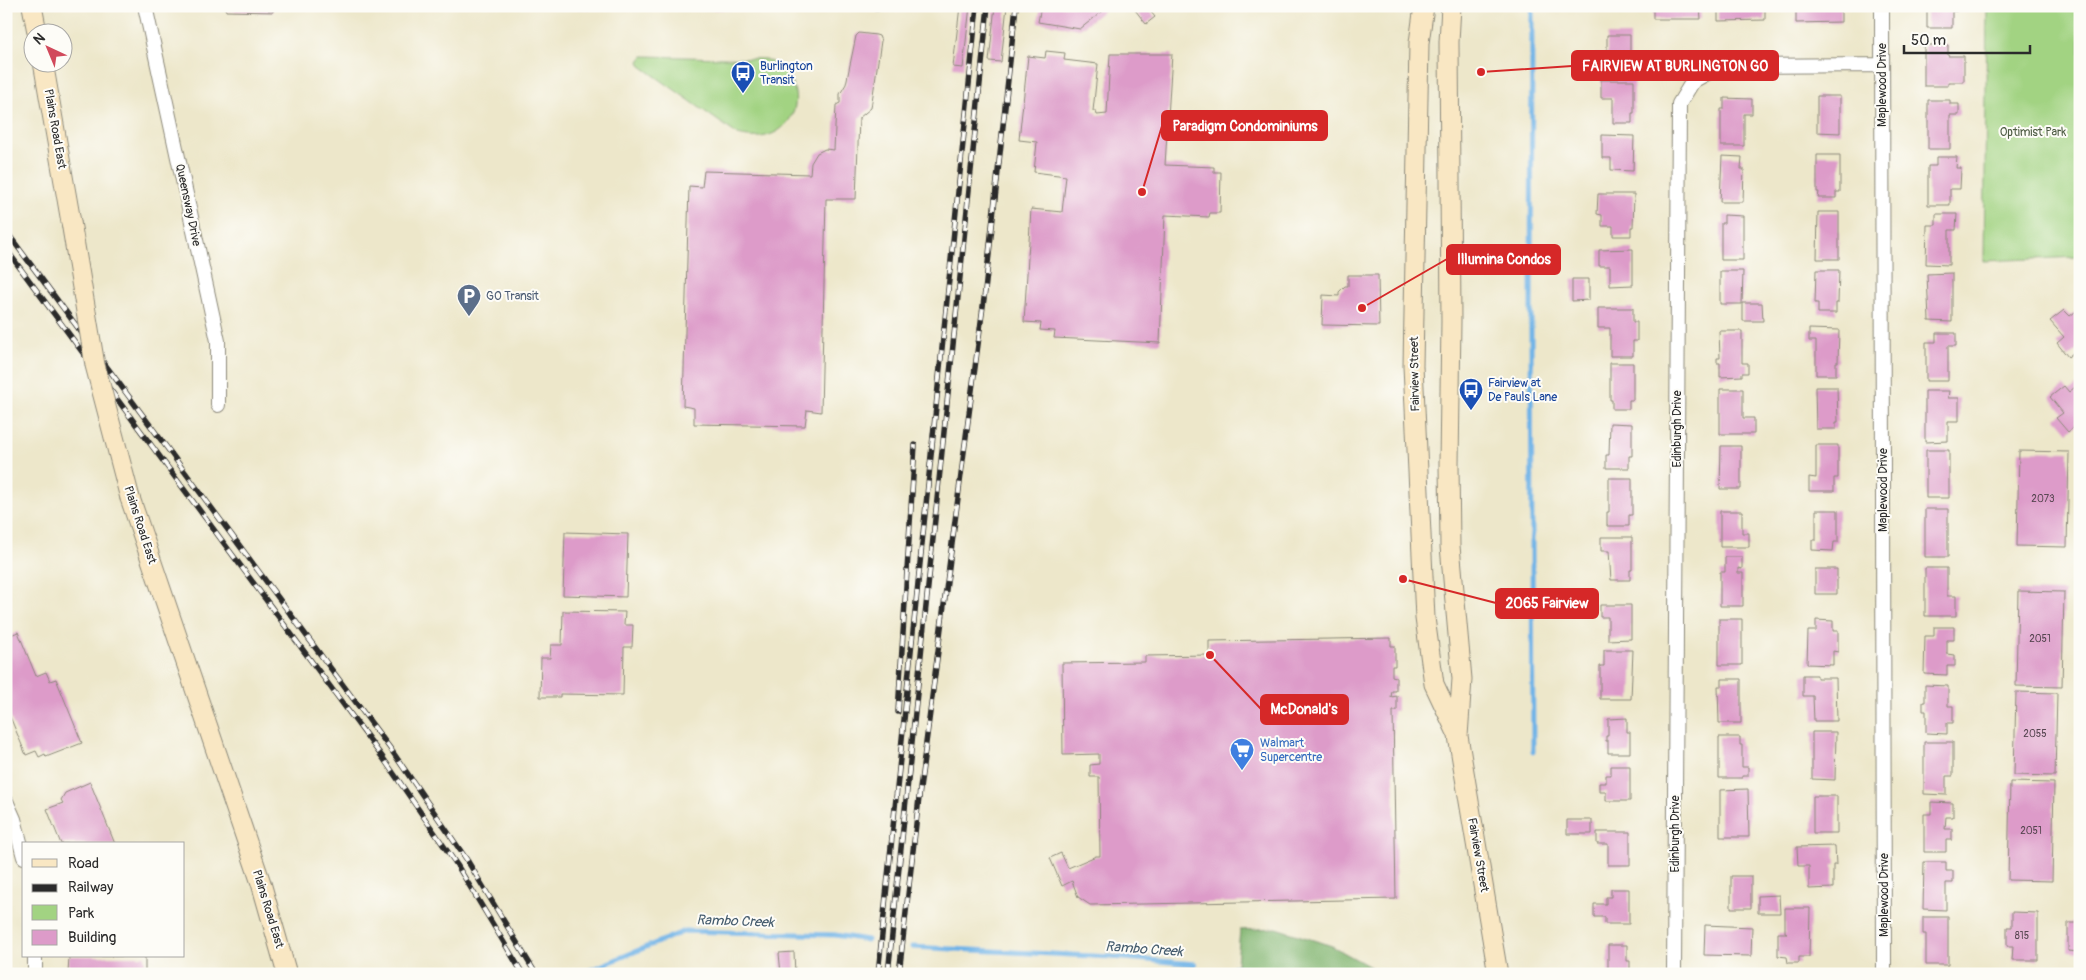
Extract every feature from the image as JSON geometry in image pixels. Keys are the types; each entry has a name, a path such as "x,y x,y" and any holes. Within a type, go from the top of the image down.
{"main road":[{"path":"32,6 35,22"},
{"name":"Fairview Street","path":"1424,6 1419,42 1413,356 1418,479 1425,618 1434,684 1458,736"},
{"name":"Fairview Street","path":"1451,6 1448,42 1451,321 1449,464 1450,546 1462,679 1458,736 1498,974"},
{"name":"Plains Road East","path":"45,72 95,364 130,498 260,883 287,974"}],"street":[{"name":"Queensway Drive","path":"146,6 218,341 218,405"},
{"name":"Maplewood Drive","path":"1882,6 1884,974"},
{"name":"Edinburgh Drive","path":"1674,974 1679,104 1693,81 1720,66 1882,65"},
{"path":"6,801 14,819 22,849"},
{"path":"35,958 35,974"}],"green space":[{"name":"Optimist Park","path":"1987,6 2080,6 2080,257 1984,261"},
{"path":"643,56 765,59 782,69 792,82 795,97 794,111 786,124 774,133 758,137 738,135 641,66 639,61"},
{"path":"1276,928 1332,946 1383,974 1236,974 1240,930"}],"building":[{"path":"225,6 273,6 273,12 226,11"},
{"path":"577,6 901,6 901,10 577,9"},
{"path":"960,6 970,6 963,68 953,67"},
{"path":"995,6 1007,6 1001,62 989,61"},
{"path":"1041,6 1109,6 1080,29 1038,22"},
{"path":"1132,6 1146,6 1155,17 1146,24"},
{"path":"1653,6 1700,6 1701,19 1653,19"},
{"path":"1718,6 1765,6 1765,20 1718,21"},
{"path":"1796,6 1841,6 1841,22 1796,23"},
{"path":"1927,6 1957,6 1957,11 1952,11 1952,28 1927,28"},
{"path":"859,33 879,36 881,41 871,108 859,118 856,199 826,199 821,412 807,410 805,426 694,424 694,408 683,406 689,186 702,187 704,171 810,174 811,163 817,153 825,149 834,150 836,105 840,103 840,94 846,84 856,36"},
{"path":"1607,35 1630,35 1630,72 1595,71 1595,54 1607,54"},
{"path":"1924,45 1948,45 1948,56 1964,56 1964,82 1948,82 1948,86 1924,86"},
{"path":"1046,51 1065,53 1064,60 1098,64 1093,111 1096,111 1097,115 1107,114 1110,54 1172,54 1165,165 1214,167 1214,172 1221,172 1220,213 1210,213 1209,217 1165,215 1160,343 1054,338 1055,331 1040,330 1041,323 1024,322 1031,209 1062,212 1066,176 1034,172 1037,142 1019,140 1028,56 1045,58"},
{"path":"1601,80 1634,80 1634,113 1632,113 1632,123 1613,123 1613,98 1601,98"},
{"path":"1817,96 1840,96 1840,133 1817,132"},
{"path":"1724,98 1752,99 1752,114 1744,114 1744,146 1721,146 1721,109 1724,109"},
{"path":"1928,100 1950,100 1950,104 1959,104 1959,115 1950,115 1950,149 1928,149"},
{"path":"1602,135 1634,136 1633,171 1611,170 1611,158 1602,158"},
{"path":"1817,155 1840,155 1840,192 1836,192 1836,198 1818,198"},
{"path":"1722,156 1742,157 1741,169 1744,169 1743,202 1720,202"},
{"path":"1936,157 1957,157 1956,168 1961,168 1960,189 1950,189 1950,205 1928,205 1928,166 1936,166"},
{"path":"1598,194 1634,194 1631,236 1613,236 1613,226 1602,226 1602,215 1597,214"},
{"path":"1818,212 1839,212 1839,259 1817,259"},
{"path":"1936,214 1957,214 1956,230 1949,230 1949,265 1926,264 1927,225 1936,225"},
{"path":"1724,215 1743,216 1743,260 1721,260 1721,223 1724,223"},
{"path":"1633,249 1633,285 1610,286 1610,266 1599,266 1599,250"},
{"path":"1816,270 1839,270 1836,313 1818,313 1818,303 1815,303"},
{"path":"1720,271 1743,271 1742,304 1720,304"},
{"path":"1952,273 1952,322 1929,321 1927,274"},
{"path":"1348,275 1378,275 1379,326 1322,325 1323,295 1339,296 1339,292 1345,286 1348,286"},
{"path":"1572,279 1589,279 1589,300 1572,301"},
{"path":"1743,303 1762,303 1763,321 1743,321"},
{"path":"1598,308 1633,308 1633,322 1637,322 1637,341 1633,341 1633,356 1610,356 1610,328 1598,328"},
{"path":"2080,308 2080,347 2068,357 2057,343 2064,337 2050,321 2064,310 2070,316"},
{"path":"1809,329 1839,330 1836,375 1816,375 1816,341 1809,341"},
{"path":"1719,331 1742,331 1742,363 1748,363 1748,373 1742,373 1742,376 1720,377 1720,363 1717,363 1717,358 1720,358"},
{"path":"1936,333 1956,333 1956,346 1948,346 1948,381 1926,381 1926,342 1936,342"},
{"path":"1610,363 1633,363 1633,400 1629,400 1629,409 1612,409 1612,400 1610,400"},
{"path":"2080,383 2080,422 2068,432 2056,418 2063,413 2050,397 2064,386 2069,392"},
{"path":"1815,387 1837,387 1838,422 1836,422 1836,429 1816,429"},
{"path":"1720,389 1743,389 1743,418 1754,418 1754,434 1720,434"},
{"path":"1925,391 1949,391 1948,398 1959,398 1959,421 1948,421 1948,441 1925,442"},
{"path":"1610,423 1632,424 1632,456 1629,456 1629,468 1606,468 1606,455 1609,455"},
{"path":"1816,445 1838,445 1838,478 1834,478 1834,491 1809,491 1809,477 1816,478"},
{"path":"1721,446 1741,446 1741,489 1720,489"},
{"path":"1926,450 1949,450 1949,498 1926,498"},
{"path":"2019,451 2069,452 2067,547 2017,546"},
{"path":"1609,478 1632,478 1632,515 1629,515 1629,526 1607,526"},
{"path":"1925,509 1948,509 1948,557 1925,557"},
{"path":"1816,510 1838,510 1838,542 1834,542 1833,551 1812,550 1812,540 1816,540"},
{"path":"1720,511 1742,511 1742,533 1749,533 1749,547 1720,547"},
{"path":"565,532 628,534 626,597 563,595"},
{"path":"1601,537 1632,537 1632,570 1630,570 1630,580 1611,580 1609,551 1601,551"},
{"path":"1725,557 1742,557 1742,569 1738,568 1738,573 1743,573 1743,606 1720,606 1720,572 1725,572"},
{"path":"1925,568 1947,568 1947,596 1956,596 1956,616 1925,616"},
{"path":"1815,569 1837,569 1837,594 1815,594"},
{"path":"2018,591 2064,592 2062,687 2016,686"},
{"path":"1600,605 1631,605 1631,639 1608,640 1608,617 1600,617"},
{"path":"563,611 625,612 624,625 633,625 632,647 624,647 623,695 560,694 560,697 540,697 541,658 550,658 551,645 562,645"},
{"path":"1719,619 1742,619 1742,665 1719,665"},
{"path":"1816,620 1833,621 1833,631 1838,631 1838,652 1833,651 1833,665 1807,664 1808,631 1816,631"},
{"path":"1934,627 1954,627 1954,640 1947,640 1947,654 1955,655 1955,666 1947,666 1947,675 1924,674 1925,636 1934,636"},
{"path":"18,632 36,676 46,672 50,681 56,679 82,743 46,757 45,754 39,757 36,751 26,755 6,707 6,637"},
{"name":"Walmart Supercentre","path":"1391,638 1391,646 1395,646 1395,666 1392,666 1392,676 1396,677 1396,691 1392,691 1391,697 1397,696 1397,711 1393,711 1396,899 1090,905 1078,897 1072,881 1062,886 1050,858 1061,853 1068,868 1100,856 1099,777 1090,777 1090,765 1099,764 1099,754 1063,755 1062,663 1145,662 1145,656 1209,655 1209,641"},
{"path":"1604,650 1633,650 1631,699 1600,699 1600,666 1604,666"},
{"path":"1803,675 1817,675 1817,678 1836,678 1837,721 1814,721 1813,696 1803,696"},
{"path":"1722,679 1741,679 1741,723 1719,723 1718,686 1722,686"},
{"path":"1925,685 1948,686 1948,706 1953,706 1953,723 1947,723 1947,734 1926,733 1926,711 1923,711"},
{"path":"2016,692 2057,693 2055,776 2014,775"},
{"path":"1627,718 1627,732 1630,732 1630,753 1608,753 1606,736 1608,736 1608,719"},
{"path":"1812,732 1836,732 1835,780 1812,779"},
{"path":"1719,737 1740,737 1742,767 1748,767 1748,776 1742,776 1742,778 1719,778"},
{"path":"1924,742 1953,742 1953,776 1946,776 1946,795 1924,794"},
{"path":"1611,766 1630,766 1630,801 1606,801 1606,792 1599,792 1599,783 1606,783 1606,775 1611,775"},
{"path":"90,782 114,842 60,842 47,809 63,803 61,800 65,793"},
{"path":"2010,782 2054,783 2052,881 2008,880"},
{"path":"1748,789 1749,837 1720,837 1720,790"},
{"path":"1813,796 1837,796 1837,833 1813,833"},
{"path":"1931,802 1953,803 1953,817 1946,817 1945,829 1952,829 1952,840 1946,840 1946,852 1924,852 1924,814 1931,814"},
{"path":"1567,820 1592,820 1592,834 1567,834"},
{"path":"1597,832 1630,832 1630,865 1608,865 1608,844 1597,844"},
{"path":"1835,846 1836,865 1833,865 1833,888 1809,889 1809,866 1798,866 1797,847"},
{"path":"1924,862 1946,862 1946,871 1953,871 1953,883 1946,883 1946,910 1923,909"},
{"path":"1731,876 1751,876 1751,908 1731,908"},
{"path":"1611,889 1629,889 1629,924 1605,924 1605,917 1594,917 1594,904 1606,904 1606,897 1611,897"},
{"path":"1779,895 1780,913 1758,913 1758,896"},
{"path":"1785,908 1810,908 1809,957 1799,957 1799,963 1788,963 1787,957 1778,956 1778,933 1787,933 1785,932"},
{"path":"2012,912 2038,913 2038,960 2012,960 2013,946 2007,946 2007,927 2012,927"},
{"path":"1923,917 1948,917 1948,965 1926,965 1926,934 1923,934"},
{"path":"2068,923 2080,923 2080,952 2068,951"},
{"path":"1705,925 1752,927 1751,956 1704,955"},
{"path":"1608,945 1627,945 1627,961 1630,961 1630,974 1608,974"},
{"path":"794,952 795,974 781,974 779,953"},
{"path":"69,958 145,958 145,974 68,974"}],"waterway":[{"path":"1532,6 1533,752"},
{"name":"Rambo Creek","path":"581,974 685,931 835,935 867,940"},
{"name":"Rambo Creek","path":"912,947 1112,957 1195,964"},
{"name":"Rambo Creek","path":"1234,967 1278,974"}],"railway":[{"path":"878,974 977,6"},
{"path":"888,974 988,6"},
{"path":"899,974 920,789 985,291 1016,6"},
{"path":"6,231 392,751 467,860 536,974"},
{"path":"6,249 383,758 457,865 523,974"},
{"path":"898,712 915,445"}],"place":[{"name":"FAIRVIEW AT BURLINGTON GO","path":"1481,72"},
{"name":"Burlington Transit","path":"743,94"},
{"name":"Paradigm Condominiums","path":"1142,192"},
{"name":"Illumina Condos","path":"1362,308"},
{"name":"GO Transit","path":"469,317"},
{"name":"Fairview at De Pauls Lane","path":"1471,411"},
{"name":"2065 Fairview","path":"1403,579"},
{"name":"McDonald's","path":"1210,655"},
{"name":"Walmart Supercentre","path":"1242,771"}]}
